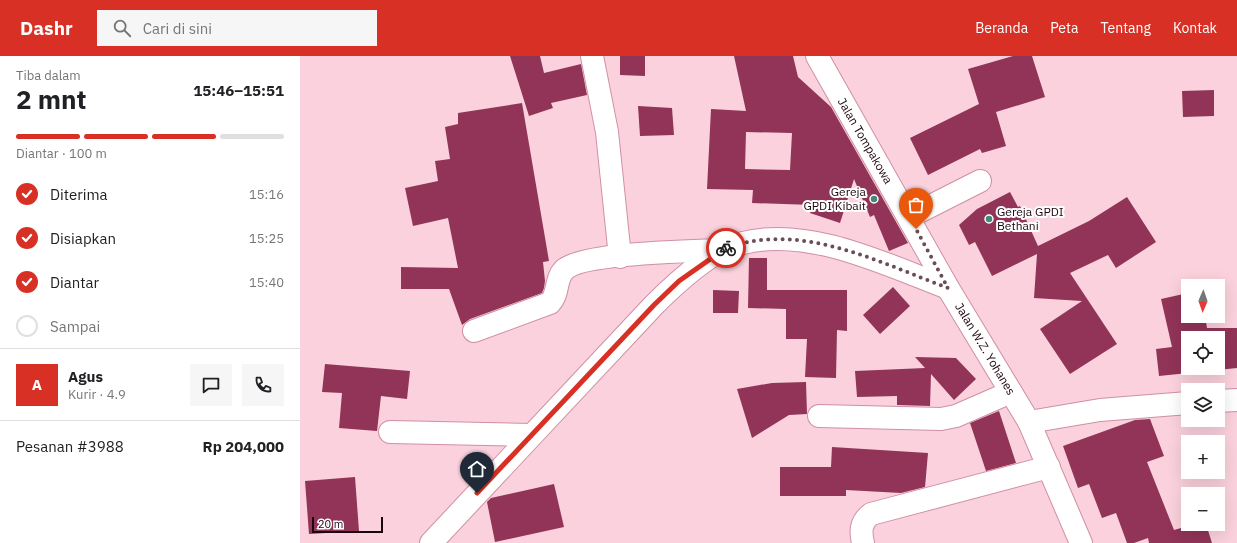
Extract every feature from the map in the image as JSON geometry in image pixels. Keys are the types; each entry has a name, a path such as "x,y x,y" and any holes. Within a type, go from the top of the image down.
{"street":[{"path":"592,56 607,132 620,257"},
{"name":"Jalan Tompakowa","path":"816,56 909,217 948,288"},
{"path":"909,217 980,181"},
{"path":"474,331 550,303 556,293 559,278 564,270 571,265 581,262 661,252 721,250 756,240 796,239 827,245 948,288"},
{"path":"431,543 654,305 679,281 721,250"},
{"name":"Jalan W.Z. Yohanes","path":"948,288 1029,422 1081,543"},
{"path":"819,416 941,419 956,416 1011,392"},
{"path":"1225,401 1237,400"},
{"path":"1029,422 1100,410 1181,404"},
{"path":"390,432 531,435"},
{"path":"863,543 861,530 867,518 872,514 1049,468"}],"building":[{"path":"510,56 540,56 544,73 581,64 587,95 551,103 553,108 529,116"},
{"path":"620,56 645,56 645,76 620,75"},
{"path":"734,56 793,56 798,77 831,107 908,243 889,251 874,215 870,217 854,179 840,223 810,213 813,205 752,203 753,190 707,189 711,109 746,111","holes":["746,132 792,133 790,170 745,169"]},
{"path":"1013,56 1032,56 1045,97 996,112 1006,146 982,153 980,149 928,175 910,138 979,104 968,69"},
{"path":"1214,90 1214,116 1183,117 1182,91"},
{"path":"522,103 549,261 543,262 545,281 544,288 542,293 470,319 462,325 449,289 401,289 401,267 458,268 448,218 413,226 405,188 438,181 435,161 450,159 445,127 458,124 458,113"},
{"path":"638,106 672,108 674,135 640,136"},
{"path":"1010,192 1018,207 1020,206 1038,246 1089,221 1127,197 1156,242 1116,268 1108,255 1070,273 1117,344 1070,374 1040,329 1082,301 1034,298 1037,254 992,276 975,242 969,245 959,225 977,209"},
{"path":"749,258 767,258 767,290 847,290 847,331 837,330 836,378 805,377 807,339 786,339 786,309 748,308"},
{"path":"893,287 910,306 880,334 863,315"},
{"path":"713,290 739,291 738,313 713,313"},
{"path":"1181,295 1181,323 1206,323 1207,328 1237,328 1237,368 1225,369 1225,331 1181,331 1181,374 1159,376 1156,349 1172,347 1161,299"},
{"path":"915,357 956,358 976,379 954,400 931,374 930,406 897,405 897,396 857,397 855,371 925,368"},
{"path":"325,364 410,371 407,399 381,396 377,431 339,428 342,393 322,392"},
{"path":"806,382 807,414 789,415 752,438 737,389 772,383"},
{"path":"999,411 1016,463 986,471 970,423"},
{"path":"1150,419 1164,456 1147,462 1174,530 1181,528 1181,531 1208,531 1212,543 1149,543 1148,538 1134,543 1127,543 1116,513 1102,518 1089,484 1078,488 1063,446 1135,420"},
{"path":"832,447 928,453 925,487 901,493 846,490 846,496 780,496 780,467 831,467"},
{"path":"355,477 359,531 309,534 305,481"},
{"path":"554,484 564,527 495,542 487,502 491,498"}],"way so far":[{"path":"726,248 756,240 776,238 796,239 827,245 948,288 916,229"}],"place":[{"name":"Gereja GPDI Kibait","path":"874,199"},
{"name":"Gereja GPDI Bethani","path":"989,219"}],"route":[{"path":"477,493 654,305 679,281 721,250 726,248"}]}
